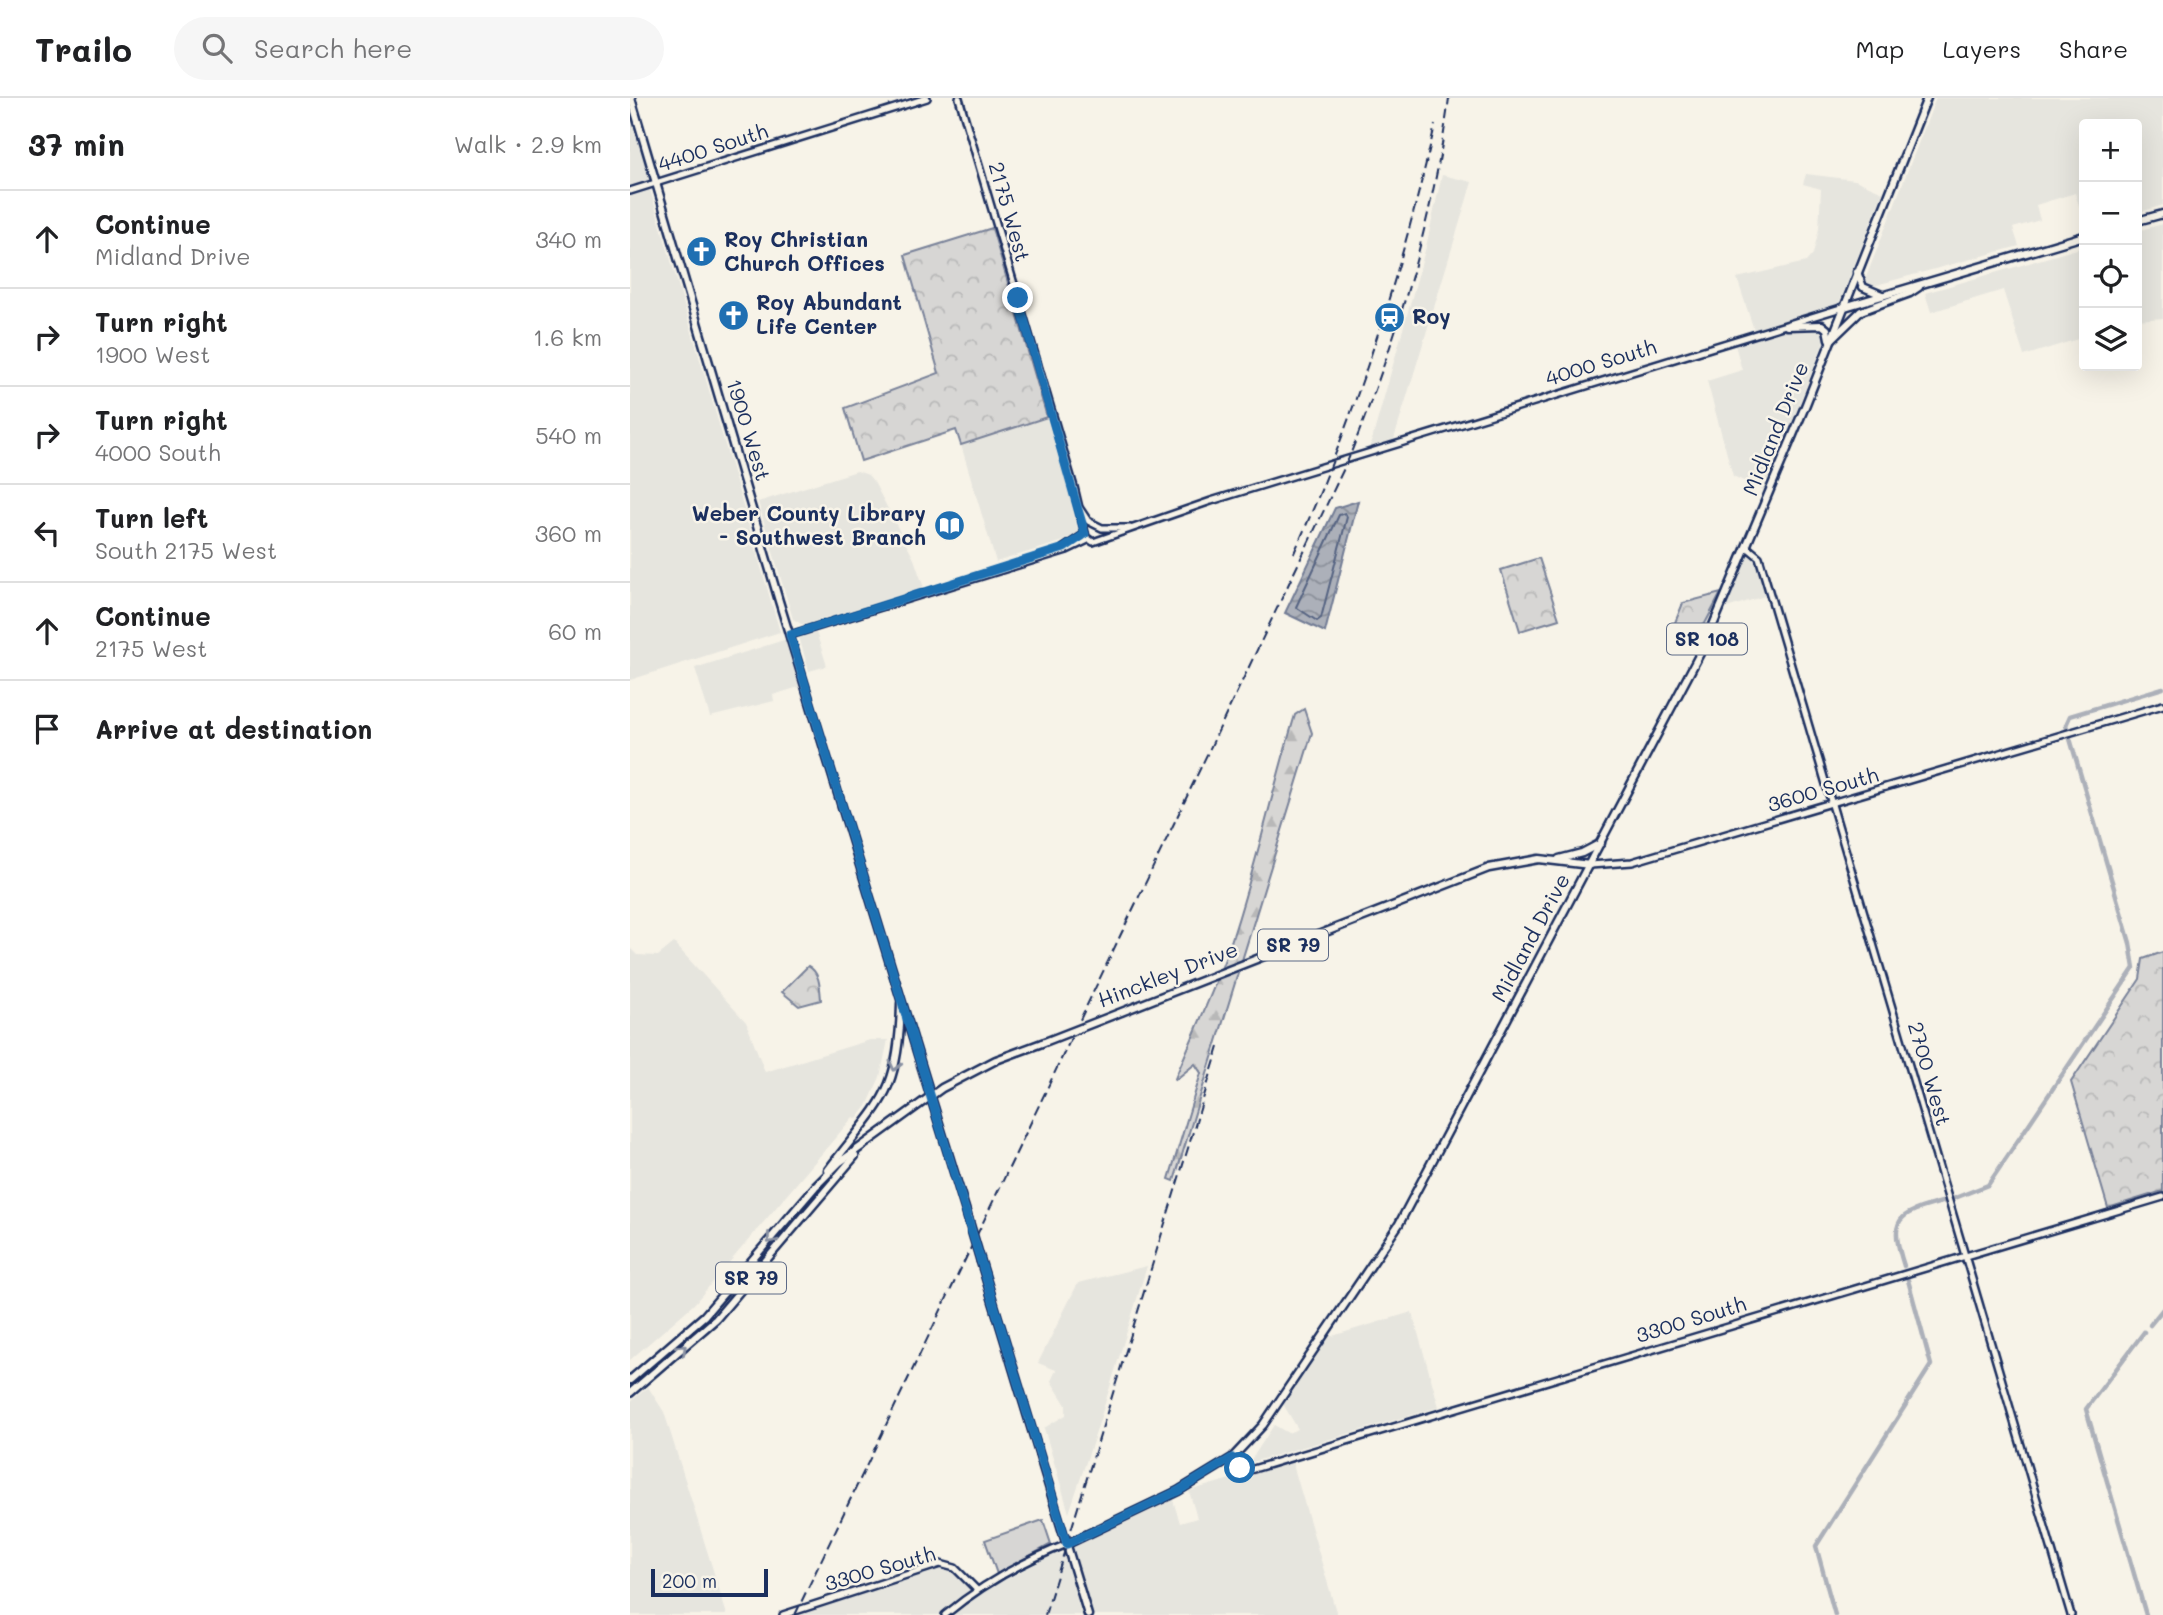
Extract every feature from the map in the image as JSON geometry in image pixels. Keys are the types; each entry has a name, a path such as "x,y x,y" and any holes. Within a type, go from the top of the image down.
{"main road":[{"name":"1900 West","path":"631,98 790,635 1088,1615"},
{"name":"Midland Drive","path":"1067,1544 1178,1491 1232,1458 1263,1425 1399,1224 1681,694 1747,547 1927,98"},
{"path":"2142,220 2163,214"},
{"name":"4000 South","path":"1841,308 2079,237"},
{"path":"1857,269 1863,288 1884,296"},
{"path":"1830,341 1853,316 1910,293 1922,284"},
{"path":"1787,326 1822,325 1827,329 1830,341"},
{"path":"1557,859 1582,853 1602,842"},
{"name":"Hinckley Drive","path":"630,1380 711,1309 815,1187 840,1162 860,1151 931,1097 969,1073 1489,868 1511,862 1557,859 1590,865"},
{"path":"815,1187 867,1123 885,1096 900,1045 901,998"},
{"name":"Hinckley Drive","path":"630,1393 716,1319 860,1151"}],"street":[{"name":"4400 South","path":"630,191 927,98"},
{"name":"2175 West","path":"959,98 1086,535"},
{"name":"4000 South","path":"1086,535 1095,543 1103,537 1130,528 1841,308"},
{"path":"1080,509 1093,524 1102,528 1103,537"},
{"path":"790,635 1064,548 1086,535 1093,524"},
{"name":"4000 South","path":"1102,528 1130,528"},
{"name":"2700 West","path":"1747,547 1759,557 2071,1615"},
{"name":"3600 South","path":"1590,865 1632,862 2163,705"},
{"name":"3300 South","path":"1232,1458 1240,1468 1250,1469 2163,1197"},
{"name":"Midland Drive","path":"945,1615 977,1590 1044,1553 1067,1544"},
{"name":"3300 South","path":"783,1615 940,1564 955,1569 977,1590"}],"shaded area":[{"path":"1936,98 2163,98 2163,205 2142,211 2142,119 2079,119 2079,205 2075,193 2036,205 2040,220 2013,228 2019,246 1869,287 1865,280"},
{"path":"630,103 653,180 630,187"},
{"path":"1806,174 1855,180 1883,192 1839,304 1754,330 1737,278 1806,262 1813,254 1819,229 1821,189 1803,184"},
{"path":"1442,175 1472,182 1394,439 1370,447 1426,247"},
{"path":"650,189 780,632 630,680 630,195"},
{"path":"2163,224 2163,318 2142,320 2142,230"},
{"path":"2079,248 2079,339 2024,356 2003,290 1931,312 1925,293"},
{"path":"1818,320 1829,328 1765,491 1733,476 1707,381 1742,370 1735,345"},
{"path":"1047,417 1081,530 1077,537 996,562 961,445"},
{"path":"857,471 868,475 874,482 914,559 924,588 805,626 793,619 758,502"},
{"path":"1752,541 1768,595 1720,610"},
{"path":"816,632 827,666 809,671 799,637"},
{"path":"787,639 802,686 773,695 774,701 710,717 695,668"},
{"path":"674,943 746,1022 765,1072 870,1040 888,1040 880,1077 867,1106 857,1119 853,1117 694,1304 630,1360 630,948 637,955 658,956"},
{"path":"1147,1266 1069,1513 1044,1428 1066,1415 1066,1405 1051,1381 1056,1370 1038,1363 1078,1283"},
{"path":"1412,1312 1439,1407 1249,1463 1274,1425 1288,1433 1298,1429 1283,1404 1329,1337"},
{"path":"648,1387 664,1412 727,1615 630,1615 630,1402"},
{"path":"1292,1461 1337,1615 1092,1615 1071,1546 1172,1497 1180,1523 1197,1518 1189,1491"},
{"path":"1058,1552 1065,1558 1082,1615 799,1615 941,1568 952,1570 978,1594"}],"green space":[{"path":"992,228 1047,417 961,445 956,430 861,461 845,408 939,373 905,255"},
{"path":"1539,558 1559,619 1520,631 1501,570"},
{"path":"1721,593 1699,635 1674,625 1683,603"},
{"path":"1304,709 1312,733 1174,1181 1169,1179 1201,1073 1195,1064 1174,1081 1231,942 1295,715"},
{"path":"2163,952 2163,1191 2108,1208 2071,1082 2140,979 2143,959"},
{"path":"808,966 817,976 821,1000 799,1006 782,992"},
{"path":"1043,1520 1051,1544 997,1574 985,1540"}],"water":[{"path":"1358,501 1325,632 1285,613 1335,508"}],"waterway":[{"path":"1955,1198 1988,1185 2134,968 2130,943 2066,725 2070,716 2163,688"},
{"path":"1904,1266 1897,1238 1900,1221 1915,1210 1942,1202"},
{"path":"1835,1615 1816,1546 1931,1365 1908,1280"},
{"path":"2150,1325 2163,1309"},
{"path":"2144,1332 2086,1409 2146,1615"}],"railway":[{"path":"795,1615 1348,460 1381,372 1410,282 1433,191 1449,98"},
{"path":"1294,553 1337,449 1375,343 1407,235 1435,125"},
{"path":"1045,1615 1219,1047"}],"place":[{"name":"Roy Christian Church Offices","path":"701,252"},
{"name":"Roy Abundant Life Center","path":"733,315"},
{"name":"Roy","path":"1389,317"},
{"name":"Weber County Library - Southwest Branch","path":"949,526"}],"route":[{"path":"1018,298 1085,525 1083,537 1064,548 790,635 1067,1544 1178,1491 1232,1458 1234,1464 1240,1468"}]}
